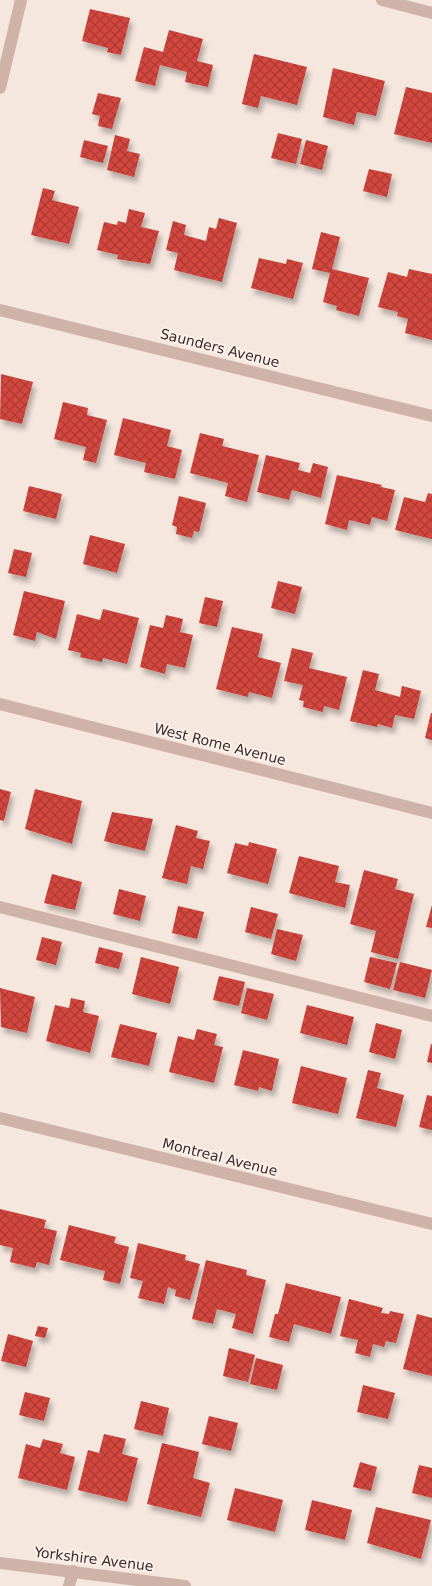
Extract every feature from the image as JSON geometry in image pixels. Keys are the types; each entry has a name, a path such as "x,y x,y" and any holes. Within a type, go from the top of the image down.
{"street":[{"path":"0,88 21,0"},
{"path":"382,0 432,13"},
{"name":"Saunders Avenue","path":"0,310 432,416"},
{"name":"West Rome Avenue","path":"0,704 432,813"},
{"path":"0,907 432,1016"},
{"name":"Montreal Avenue","path":"0,1118 432,1224"},
{"name":"Yorkshire Avenue","path":"0,1564 73,1571 185,1586"},
{"path":"69,1586 73,1571"}],"building":[{"path":"90,9 130,18 121,55 107,52 108,48 82,41"},
{"path":"169,30 203,39 197,61 213,65 208,87 185,82 187,72 160,65 155,86 135,81 144,47 163,52"},
{"path":"254,54 307,67 297,105 261,96 258,108 242,104"},
{"path":"333,68 385,81 376,116 357,112 354,125 323,117"},
{"path":"406,87 432,93 432,143 394,134"},
{"path":"98,93 121,98 112,129 98,126 100,116 92,114"},
{"path":"278,133 302,139 296,164 271,158"},
{"path":"115,135 130,139 127,151 140,154 134,177 107,170"},
{"path":"84,140 108,146 103,163 80,157"},
{"path":"306,140 328,146 322,170 300,164"},
{"path":"369,169 392,174 387,197 363,191"},
{"path":"43,188 55,191 52,200 79,207 69,244 31,235"},
{"path":"129,209 145,213 141,227 159,231 150,264 117,259 118,255 97,250 104,222 117,225 118,221 126,223"},
{"path":"219,218 237,223 222,282 174,270 178,253 166,250 173,221 186,225 184,235 206,241 209,227 216,229"},
{"path":"321,232 340,237 332,269 369,278 359,316 336,310 337,306 323,302 330,273 312,269"},
{"path":"259,258 286,264 287,259 303,263 293,299 251,288"},
{"path":"409,269 432,274 432,340 405,333 408,319 397,316 398,312 378,307 388,272 407,277"},
{"path":"1,374 33,382 22,424 0,419"},
{"path":"63,402 88,408 87,415 107,420 96,463 83,460 86,447 54,439"},
{"path":"123,418 171,430 167,446 182,450 175,479 144,472 146,463 114,455"},
{"path":"200,433 224,439 222,446 259,455 247,502 225,496 228,483 190,473"},
{"path":"266,455 300,463 298,470 310,473 313,463 328,467 321,498 292,490 289,500 257,492"},
{"path":"337,475 382,485 381,487 395,490 387,521 372,517 370,525 349,520 347,530 325,524"},
{"path":"29,486 62,494 56,519 23,511"},
{"path":"428,493 432,494 432,539 395,530 404,497 425,502"},
{"path":"179,496 206,503 199,532 194,531 192,538 176,534 177,527 172,525"},
{"path":"90,535 125,544 117,573 83,564"},
{"path":"14,549 32,553 26,577 8,573"},
{"path":"278,581 302,587 295,614 271,608"},
{"path":"24,591 65,601 56,639 37,632 35,641 13,635"},
{"path":"205,597 223,601 217,627 199,623"},
{"path":"103,609 139,618 127,664 103,658 102,662 80,657 81,653 68,650 77,614 100,620"},
{"path":"166,615 183,619 180,632 193,635 185,668 167,664 165,674 140,667 150,625 163,628"},
{"path":"232,627 263,634 258,657 281,663 272,698 249,692 248,697 216,689"},
{"path":"292,648 313,653 309,668 347,677 339,710 324,706 323,712 303,707 304,701 299,700 303,685 284,681"},
{"path":"363,670 379,674 375,690 400,697 402,686 421,691 414,719 395,715 392,728 378,724 377,727 350,721"},
{"path":"432,713 432,740 425,738"},
{"path":"0,789 11,792 4,821 0,820"},
{"path":"35,789 82,801 72,844 25,829"},
{"path":"112,812 153,819 145,851 104,841"},
{"path":"176,825 198,831 196,838 210,841 203,869 191,866 187,884 162,878"},
{"path":"249,842 277,849 268,884 227,873 235,843 248,846"},
{"path":"299,856 339,866 335,882 350,885 345,908 289,893"},
{"path":"364,870 398,879 395,889 414,894 398,959 371,952 376,931 350,924"},
{"path":"52,874 82,882 75,910 44,903"},
{"path":"119,889 146,896 140,921 113,914"},
{"path":"432,905 432,928 426,927"},
{"path":"178,906 204,912 197,939 172,933"},
{"path":"251,907 278,914 271,939 245,932"},
{"path":"277,929 303,935 296,961 271,954"},
{"path":"42,937 62,942 56,965 36,960"},
{"path":"99,947 123,953 119,969 95,963"},
{"path":"141,957 179,967 170,1004 132,994"},
{"path":"370,957 397,963 390,989 364,982"},
{"path":"400,962 432,970 425,998 393,990"},
{"path":"219,976 245,982 239,1006 213,1000"},
{"path":"0,988 35,997 27,1033 1,1027"},
{"path":"247,988 274,994 267,1020 241,1013"},
{"path":"71,998 85,1001 83,1012 99,1016 90,1053 46,1041 55,1005 69,1008"},
{"path":"307,1005 354,1017 347,1045 300,1033"},
{"path":"376,1023 402,1030 395,1059 369,1052"},
{"path":"120,1024 157,1033 149,1066 111,1057"},
{"path":"197,1029 217,1034 214,1045 223,1047 214,1083 169,1072 178,1036 194,1040"},
{"path":"432,1044 432,1063 427,1062"},
{"path":"243,1050 279,1059 272,1091 259,1087 258,1091 234,1085"},
{"path":"301,1066 347,1078 338,1114 292,1103"},
{"path":"368,1070 381,1073 377,1088 404,1095 396,1127 356,1118"},
{"path":"427,1095 432,1096 432,1130 419,1127"},
{"path":"0,1209 46,1220 44,1228 57,1231 49,1265 37,1262 35,1268 10,1262 13,1248 0,1245"},
{"path":"69,1225 116,1237 114,1243 129,1247 120,1284 103,1280 105,1271 60,1260"},
{"path":"138,1243 186,1255 185,1260 200,1264 190,1300 175,1296 176,1290 168,1287 164,1304 138,1298 143,1281 130,1278"},
{"path":"206,1260 247,1270 246,1275 266,1280 253,1334 232,1328 236,1314 217,1309 213,1324 192,1319"},
{"path":"286,1283 341,1297 331,1334 294,1324 289,1342 269,1337 275,1314 278,1314"},
{"path":"349,1299 383,1308 381,1313 389,1314 390,1311 404,1314 396,1343 386,1341 384,1347 373,1344 370,1357 355,1353 358,1340 340,1336"},
{"path":"417,1314 432,1318 432,1376 403,1369"},
{"path":"38,1326 48,1328 45,1338 35,1336"},
{"path":"8,1334 33,1341 26,1367 1,1361"},
{"path":"229,1348 255,1355 248,1382 223,1376"},
{"path":"256,1358 283,1365 277,1390 250,1384"},
{"path":"363,1385 395,1393 388,1419 357,1412"},
{"path":"25,1392 50,1398 44,1421 19,1415"},
{"path":"141,1401 169,1408 163,1436 134,1429"},
{"path":"209,1416 238,1423 231,1451 202,1444"},
{"path":"104,1434 126,1439 122,1454 138,1458 127,1502 78,1490 88,1450 99,1453"},
{"path":"43,1439 63,1444 60,1453 75,1457 67,1490 18,1478 26,1444 40,1448"},
{"path":"162,1443 199,1452 193,1478 210,1483 201,1517 147,1504"},
{"path":"360,1462 377,1467 371,1491 353,1487"},
{"path":"419,1465 432,1468 432,1498 412,1493"},
{"path":"235,1488 283,1500 275,1532 227,1520"},
{"path":"312,1500 352,1510 345,1540 305,1530"},
{"path":"376,1507 431,1520 421,1559 367,1543"}]}
